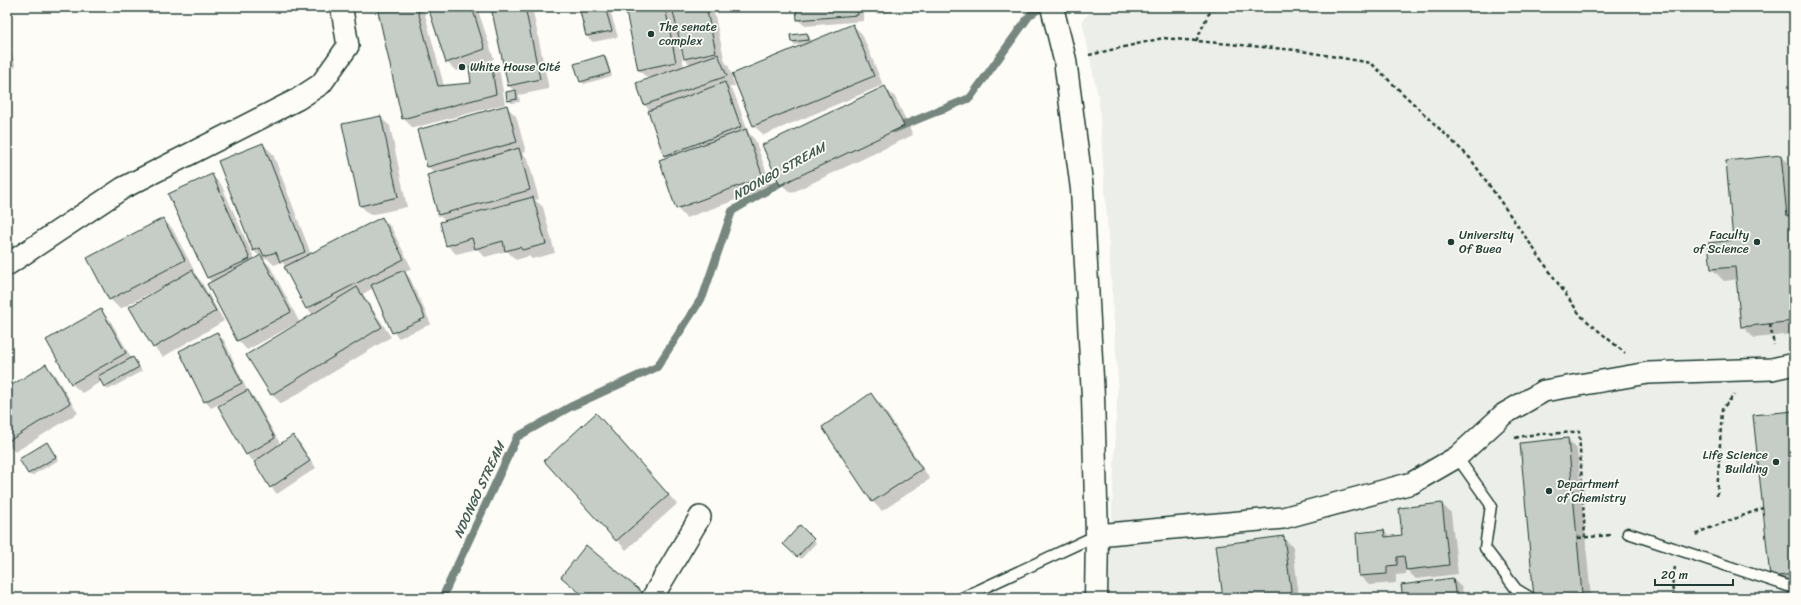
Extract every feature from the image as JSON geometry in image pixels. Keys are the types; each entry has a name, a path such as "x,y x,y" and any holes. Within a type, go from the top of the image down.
{"street":[{"path":"7,265 123,188 298,99 321,84 348,46 342,10 344,7"},
{"path":"1052,8 1065,60 1082,189 1093,397 1097,535 1096,598"},
{"path":"1097,535 1283,518 1412,483 1457,457 1504,414 1544,391 1648,373 1772,369 1794,364"},
{"path":"652,598 700,517"}],"lane":[{"path":"1457,457 1491,505 1485,548 1516,589 1531,598"},
{"path":"1628,533 1794,588"},
{"path":"962,598 1097,535"}],"path":[{"path":"1196,41 1208,15 1215,7"},
{"path":"1065,60 1163,38 1296,50 1371,63 1470,158 1581,316 1648,373"},
{"path":"1770,324 1774,345 1772,369"},
{"path":"1717,496 1722,410 1735,393"},
{"path":"1484,432 1502,442 1531,434 1560,434 1579,431 1585,538"},
{"path":"1578,538 1628,533"}],"shaded area":[{"name":"University Of Buea","path":"1096,7 1794,7 1794,598 1108,598 1118,382 1099,102 1082,20"}],"building":[{"path":"377,7 417,7 438,86 471,83 469,67 491,62 496,94 402,119"},
{"path":"428,7 472,7 485,49 446,63"},
{"path":"491,7 525,7 540,79 508,86"},
{"path":"579,7 605,7 612,31 586,36"},
{"name":"The senate complex","path":"625,7 665,7 676,62 638,70"},
{"path":"672,7 706,7 716,52 684,59"},
{"path":"796,7 857,7 858,15 797,20"},
{"path":"853,24 874,76 753,126 732,74"},
{"path":"807,33 809,40 791,42 790,35"},
{"name":"The senate complex","path":"718,54 727,76 644,105 636,83"},
{"path":"604,55 610,73 580,82 574,64"},
{"path":"725,82 741,127 664,156 648,111"},
{"path":"885,86 904,126 780,185 762,145"},
{"path":"516,90 517,99 507,101 506,92"},
{"path":"507,105 517,142 427,167 417,130"},
{"path":"381,116 398,197 360,206 342,124"},
{"path":"746,129 763,177 676,209 659,160"},
{"path":"263,143 305,252 280,262 276,252 264,256 260,248 253,251 218,161"},
{"path":"519,148 530,190 438,215 427,175"},
{"name":"Faculty of Science","path":"1781,155 1787,216 1794,215 1794,260 1791,260 1794,289 1794,321 1741,327 1735,267 1711,269 1708,243 1733,240 1726,161"},
{"path":"212,174 250,259 207,278 168,194"},
{"path":"533,197 546,244 522,250 520,247 505,251 503,241 475,249 472,238 446,246 440,222"},
{"path":"382,217 404,259 306,309 284,267"},
{"path":"163,218 185,260 109,300 87,258"},
{"path":"261,255 291,312 237,341 207,284"},
{"path":"192,270 216,311 153,348 129,307"},
{"path":"404,270 425,318 392,333 371,285"},
{"path":"357,287 382,327 271,395 246,355"},
{"path":"101,309 126,353 71,384 46,340"},
{"path":"217,332 242,383 204,402 179,351"},
{"path":"133,357 139,367 104,387 98,376"},
{"path":"46,364 70,403 7,442 7,388"},
{"path":"248,390 275,438 246,455 218,406"},
{"path":"871,393 922,469 872,502 822,427"},
{"name":"Life Science Building","path":"1794,411 1794,574 1770,577 1753,415"},
{"path":"596,413 669,495 616,541 544,461"},
{"path":"293,435 310,461 270,488 254,462"},
{"name":"Department of Chemistry","path":"1568,438 1582,594 1534,598 1520,443"},
{"path":"47,442 56,457 28,474 19,459"},
{"path":"1442,503 1449,565 1406,570 1404,556 1397,557 1397,565 1387,566 1387,574 1359,576 1356,533 1384,530 1385,537 1402,535 1399,508"},
{"path":"800,525 814,539 797,557 783,544"},
{"path":"1284,536 1292,598 1223,598 1216,545"},
{"path":"586,545 649,598 586,598 561,577"},
{"path":"1453,578 1456,598 1403,598 1401,585"},
{"path":"862,592 866,598 854,598"}],"waterway":[{"name":"NDONGO STREAM","path":"894,129 970,98 1030,15 1042,7"},
{"name":"NDONGO STREAM","path":"442,598 517,437 570,407 657,367 703,296 732,211 788,178"}],"place":[{"name":"The senate complex","path":"651,34"},
{"name":"White House Cité","path":"462,67"},
{"name":"University Of Buea","path":"1451,242"},
{"name":"Faculty of Science","path":"1757,242"},
{"name":"Life Science Building","path":"1776,462"},
{"name":"Department of Chemistry","path":"1549,491"}]}
